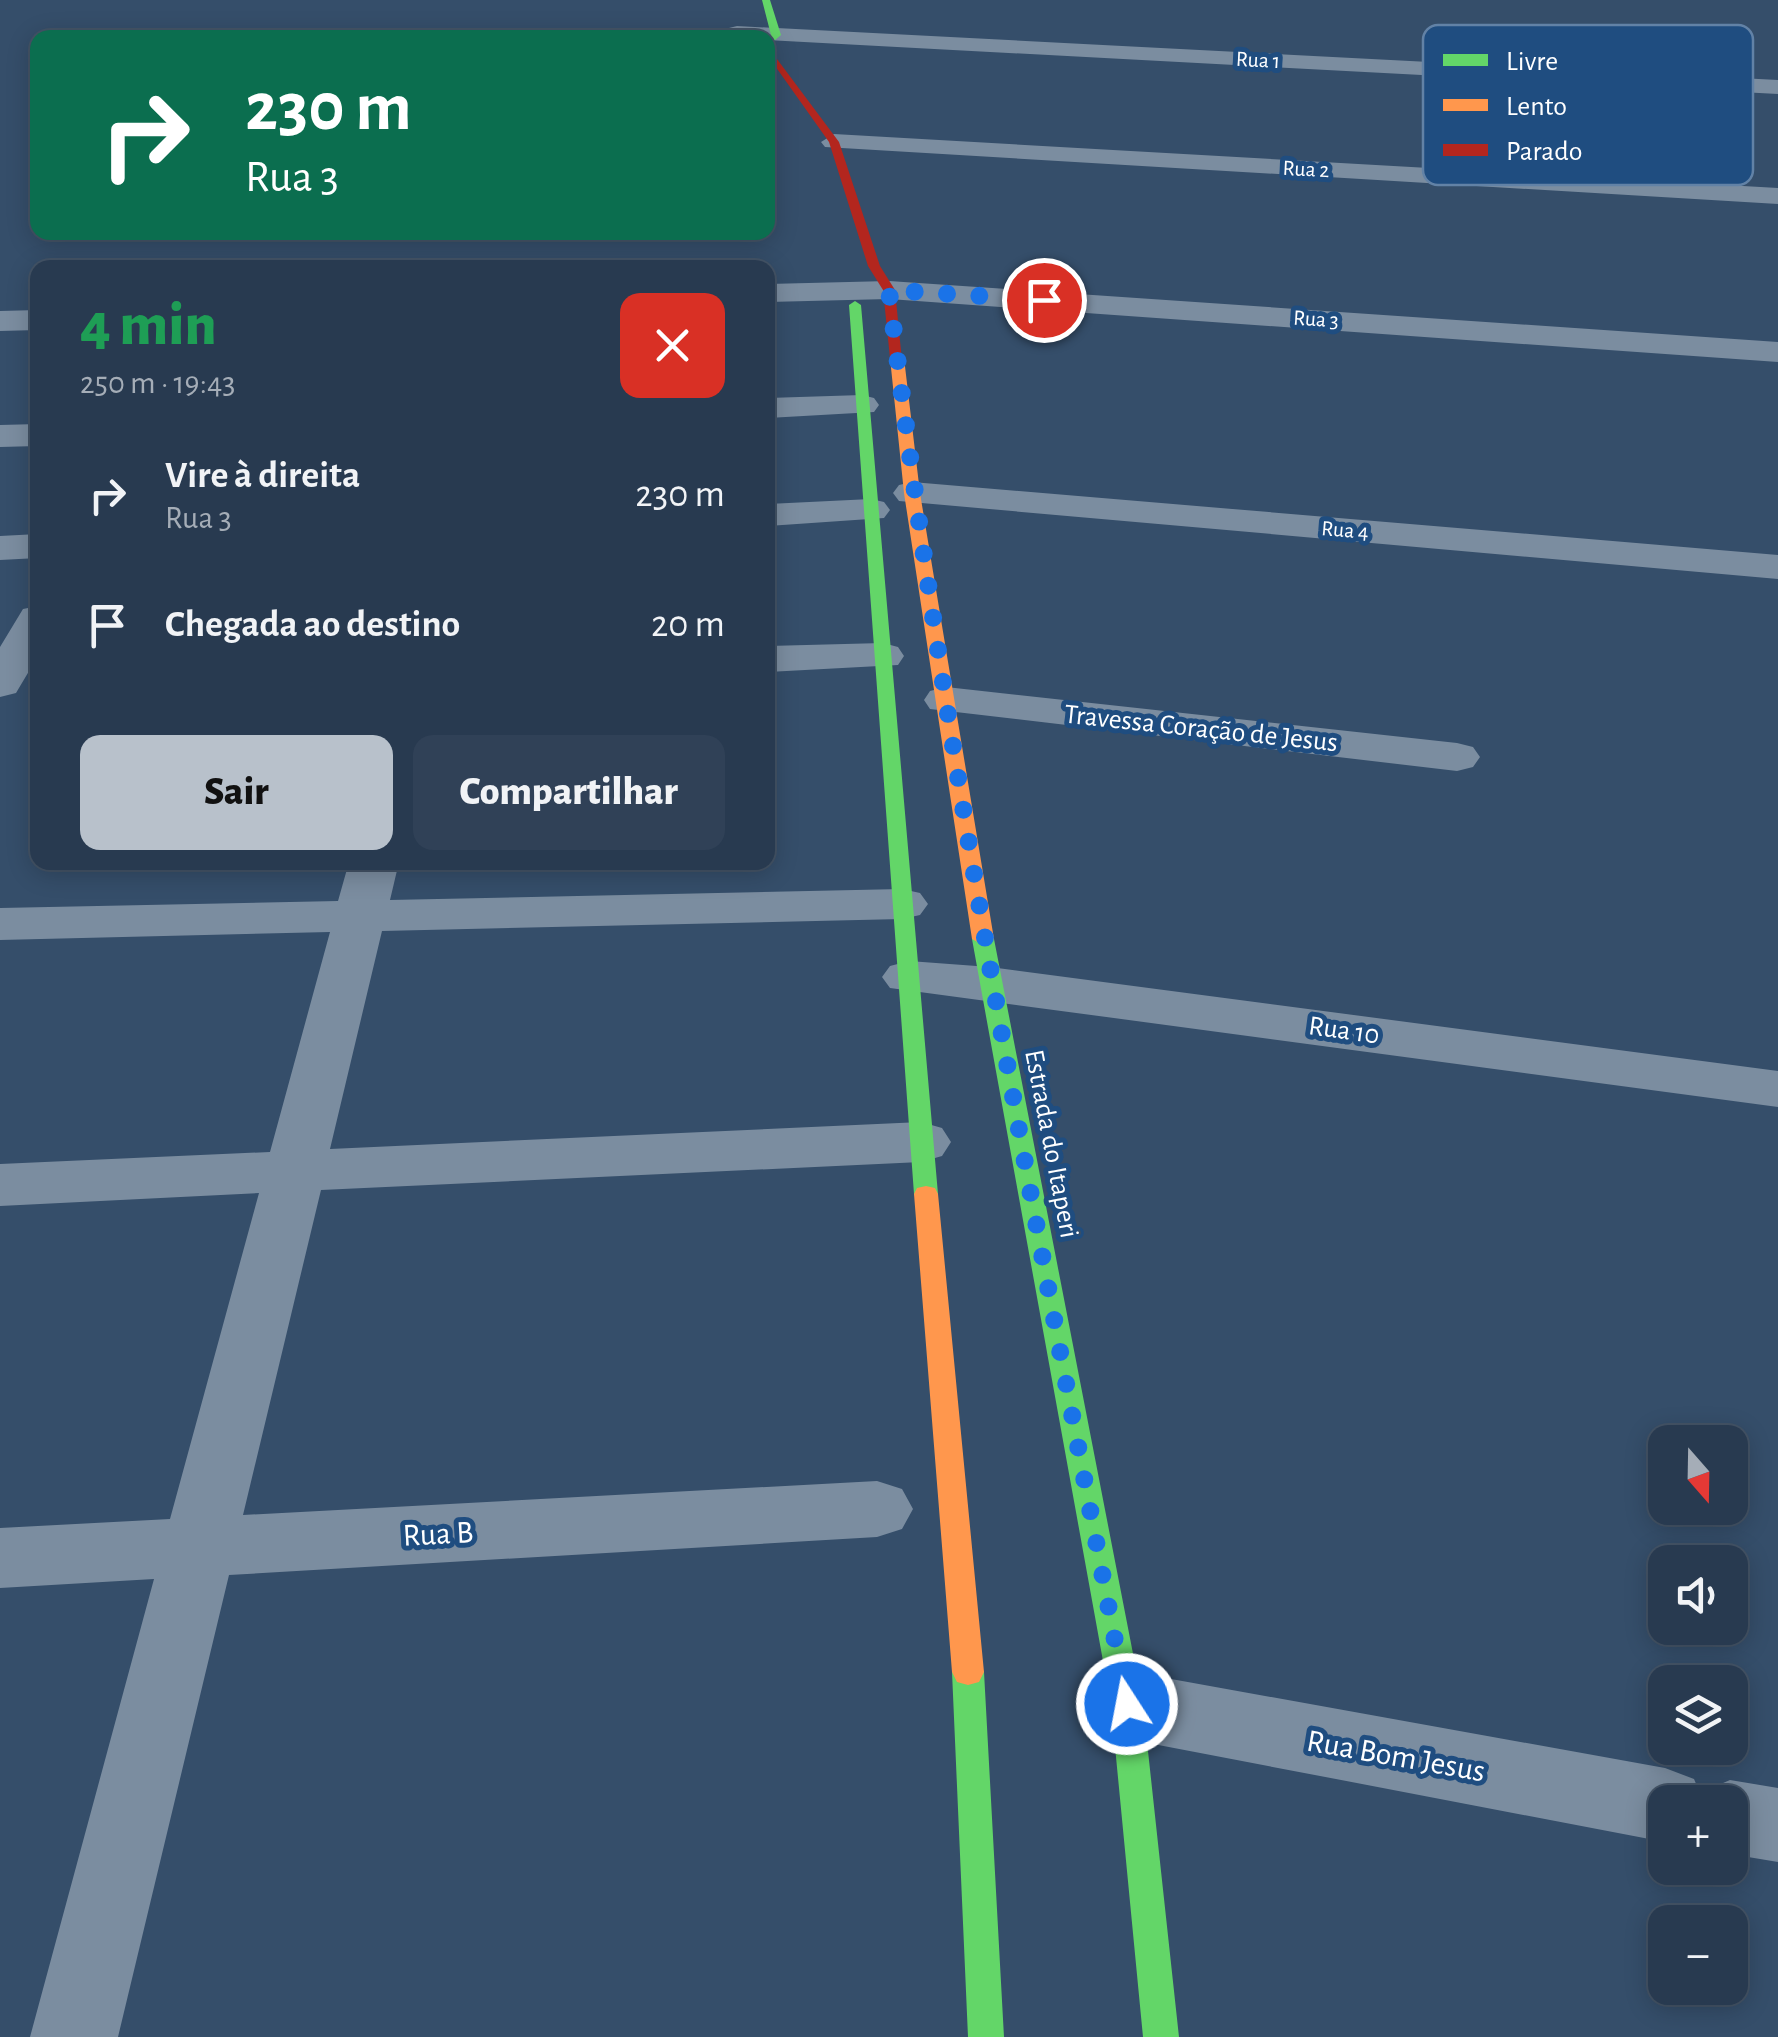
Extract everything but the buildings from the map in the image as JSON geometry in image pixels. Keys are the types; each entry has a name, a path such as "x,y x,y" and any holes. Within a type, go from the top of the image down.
{"street":[{"name":"Estrada do Itaperi","path":"766,0 769,30"},
{"name":"Rua 1","path":"775,43 1423,72"},
{"name":"Estrada do Itaperi","path":"775,51 834,142 872,281 912,494 990,983 1127,1704 1161,2037"},
{"name":"Rua 1","path":"1753,86 1778,87"},
{"name":"Rua 2","path":"834,142 1423,176"},
{"name":"Rua 2","path":"1586,185 1778,196"},
{"name":"Estrada do Itaperi","path":"872,281 862,405 920,1142 968,1648 986,2037"},
{"name":"Rua 3","path":"775,292 872,281 1778,352"},
{"path":"0,321 30,320"},
{"path":"775,408 862,405"},
{"path":"0,436 30,435"},
{"name":"Rua 4","path":"912,494 1778,567"},
{"path":"775,515 871,510"},
{"path":"0,548 30,546"},
{"path":"10,681 30,636"},
{"path":"775,659 883,656"},
{"name":"Travessa Coração de Jesus","path":"946,700 1458,757"},
{"path":"0,924 367,890 902,904"},
{"path":"74,2037 367,890"},
{"name":"Rua 10","path":"908,977 990,983 1778,1089"},
{"path":"0,1185 920,1142"},
{"name":"Rua B","path":"0,1558 877,1509"},
{"name":"Rua Bom Jesus","path":"1127,1704 1648,1802"},
{"path":"1748,1820 1778,1826"}],"traffic: fast":[{"path":"766,0 775,30"},
{"path":"775,32 775,36"},
{"path":"855,305 926,1194"},
{"path":"983,939 1127,1705 1161,2037"},
{"path":"968,1672 986,2037"}],"traffic: slow":[{"path":"897,358 912,493 983,939"},
{"path":"926,1194 968,1672"}],"traffic: jam":[{"path":"775,60 834,142 874,266 889,290 897,358"}],"route":[{"path":"1044,300 889,290 912,494 990,983 1127,1704"}]}
